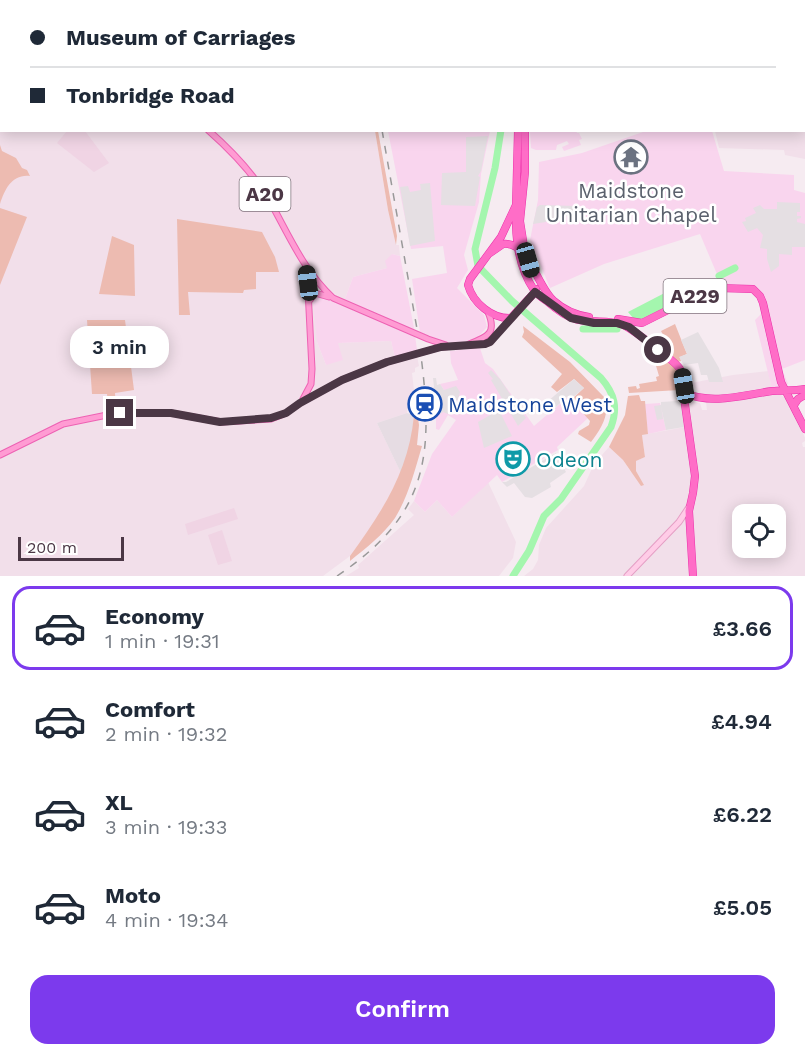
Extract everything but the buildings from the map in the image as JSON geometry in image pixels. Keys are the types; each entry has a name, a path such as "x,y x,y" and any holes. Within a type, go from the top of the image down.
{"highway":[{"path":"518,132 516,231 518,248 534,293 568,316 594,323 621,324 629,327 677,365 682,373 695,476 689,507 693,576"},
{"name":"A229","path":"525,132 525,172 520,228 534,293"},
{"path":"516,205 507,228 468,285 470,291 496,317 511,317 534,293"},
{"path":"490,254 503,244 512,244 518,248"},
{"name":"A229","path":"518,248 527,258 549,296 568,311 592,318 642,323 708,290 753,289 762,300 775,362 805,429"},
{"name":"A229","path":"642,323 640,329 643,339"},
{"path":"787,390 805,384"},
{"path":"684,393 702,399 716,399 805,389"},
{"path":"794,405 805,395"}],"main road":[{"name":"A20","path":"210,132 243,164 260,186 306,269 333,298 428,339 454,346"},
{"name":"A20","path":"306,269 312,369 310,384"},
{"path":"309,302 315,293 333,298"},
{"name":"A20","path":"465,345 488,336 491,325 489,312"},
{"name":"A20","path":"318,392 359,372 429,350 490,342 511,317"},
{"path":"428,339 429,350"},
{"path":"0,455 63,424 112,414 159,412 220,422 271,418 286,413 318,392 310,384 300,403"},
{"path":"627,576 679,522 689,507"},
{"path":"679,522 686,522 690,525"}],"shaded area":[{"path":"0,132 375,132 388,210 396,245 399,245 400,256 392,254 387,268 353,277 345,299 319,296 317,342 326,365 337,343 391,341 395,358 401,361 417,356 419,366 412,373 415,399 408,400 407,413 377,423 401,473 377,519 350,556 323,576 0,576"},
{"path":"66,132 86,132 109,163 94,172 57,143"},
{"path":"375,132 378,132 397,236 396,245"},
{"path":"388,132 490,132 481,174 479,202 464,255 468,270 457,288 484,315 487,327 478,337 470,342 444,342 420,332 412,279 447,273 443,246 411,249"},
{"path":"530,132 576,132 582,139 579,140 581,145 564,151 562,147 569,144 567,141 557,145 556,150 531,148"},
{"path":"643,132 712,132 724,171 794,175 794,190 805,193 805,360 782,369 788,384 772,389 755,320 761,314 758,298 750,292 722,286 700,234 604,264 550,288 530,240 538,200 539,162 582,153"},
{"path":"715,132 805,132 805,159 785,155 784,150 719,148"},
{"path":"488,136 478,176 480,177 475,206 441,205 442,173 466,172 466,137"},
{"path":"0,145 2,151 16,158 30,176 18,177 14,180 4,193 0,204"},
{"path":"430,183 435,241 410,246 400,187 408,186 410,192 421,190 420,184"},
{"path":"777,202 800,203 800,212 797,212 797,216 801,218 797,219 797,222 805,224 805,247 792,247 792,255 779,254 779,266 771,272 767,249 760,248 763,235 757,228 748,232 742,222 756,213 753,208 760,205 764,209 777,209"},
{"path":"540,205 577,206 578,209 574,210 575,213 558,220 546,219 546,222 533,224 537,207"},
{"path":"0,208 27,217 0,285"},
{"path":"177,219 262,232 275,257 279,272 256,272 256,289 244,290 243,293 188,292 190,315 179,315"},
{"path":"112,236 134,245 135,296 99,294"},
{"path":"392,254 400,256 417,350 395,358 391,341 338,343 343,360 326,365 317,342 313,300 319,296 345,299 353,277 387,268 385,261"},
{"path":"680,285 687,297 639,320 634,319 628,312"},
{"path":"87,320 125,320 134,390 115,393 116,411 109,412 107,394 92,394"},
{"path":"675,324 687,354 680,357 681,361 675,363 666,354 672,351 661,331"},
{"path":"523,326 570,362 604,397 606,415 591,442 578,434 589,425 590,421 571,400 584,388 574,379 557,392 551,387 562,374 522,337"},
{"path":"698,332 719,368 723,382 709,382 707,375 701,375 698,363 684,365 679,357 687,354 681,340"},
{"path":"480,348 485,363 493,369 534,426 569,396 588,418 557,447 558,450 502,482 497,475 452,517 437,500 425,512 414,501 432,454 456,420 448,415 439,430 436,429 436,415 433,407 436,406 444,390 440,384 458,380 451,363 450,351"},
{"path":"652,352 677,368 679,390 629,393 628,387 636,386 637,389 640,388 639,384 657,381 656,377 659,376"},
{"path":"491,370 500,379 526,418 518,426 491,380 493,379 488,373"},
{"path":"768,371 772,389 713,397 700,394 691,383 733,375"},
{"path":"433,378 436,378 437,385 440,384 444,390 456,386 460,392 448,414 443,412 440,414 436,406 433,407 431,391 434,387"},
{"path":"574,379 584,388 571,399 568,396 548,414 541,407"},
{"path":"778,393 790,401 805,438 802,443 805,447 805,576 524,576 533,569 538,560 539,545 546,528 584,486 594,464 609,447 623,460 631,472 636,461 645,457 642,435 690,426 689,401 700,403 702,410 707,410 706,402 730,402"},
{"path":"639,395 641,401 645,401 648,434 642,435 645,457 636,461 636,471 644,485 641,486 623,460 609,447 625,415 628,396"},
{"path":"415,399 419,425 417,445 422,446 400,510 374,541 350,561 350,556 383,507 400,473 414,415 411,413 408,400"},
{"path":"661,402 681,402 684,427 666,430 661,407 663,419 657,420 654,406 661,405"},
{"path":"660,403 666,430 648,434 645,404"},
{"path":"499,410 512,436 484,448 478,422"},
{"path":"407,413 414,415 412,439 401,473 377,423"},
{"path":"556,453 566,472 550,483 551,487 532,498 525,497 514,483 507,487 502,482 506,482"},
{"path":"488,482 516,542 513,558 499,576 346,576 359,568 358,565 414,515 408,509 414,501 425,512 437,500 452,517"},
{"path":"234,508 238,519 188,535 185,524"},
{"path":"222,530 232,561 218,565 208,535"}],"waterway":[{"path":"501,132 495,168 475,249 478,266 512,301 601,378 612,396 615,407 611,427 561,499 544,516 529,551 513,576"},
{"path":"719,276 735,268"},
{"path":"583,329 617,329"}],"railway":[{"path":"382,132 417,329"},
{"path":"337,576 367,553 390,531 407,507 418,481 424,454 426,425 421,356"}],"place":[{"name":"Maidstone Unitarian Chapel","path":"631,157"},
{"name":"Maidstone West","path":"425,404"},
{"name":"Odeon","path":"513,459"}],"route":[{"path":"120,413 171,413 220,422 271,418 286,413 342,380 387,362 441,347 479,345 490,342 535,292 554,308 571,318 594,323 617,323 629,327 658,350"}]}
